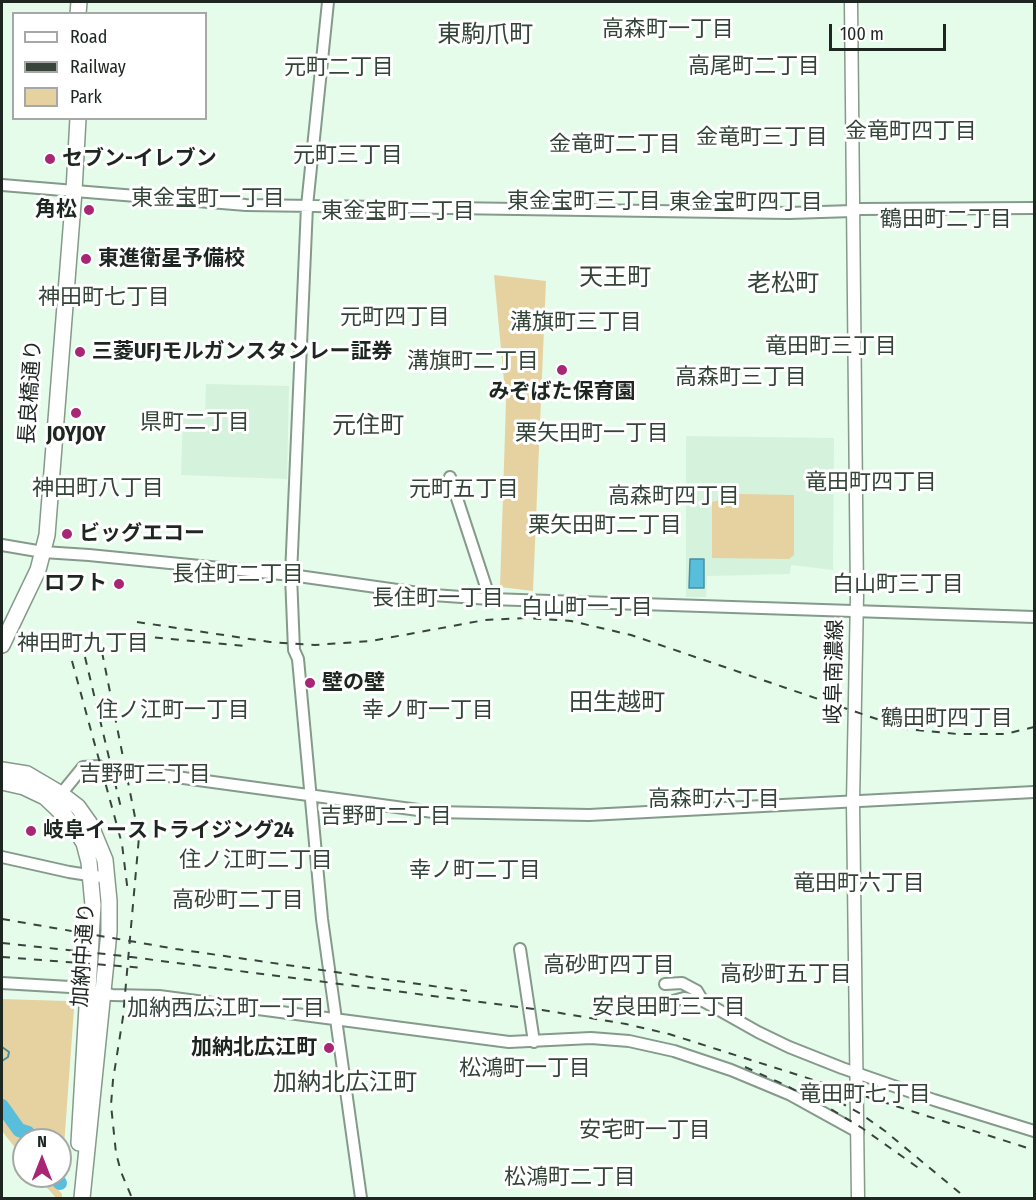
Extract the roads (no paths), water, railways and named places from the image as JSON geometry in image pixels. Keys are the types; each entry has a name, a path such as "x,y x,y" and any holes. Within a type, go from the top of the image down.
{"highway":[{"name":"長良橋通り","path":"70,191 71,120"},
{"name":"長良橋通り","path":"2,645 38,570 78,120"},
{"name":"長良橋通り","path":"2,625 40,551"},
{"name":"加納中通り","path":"2,770 27,774 78,807 90,824 102,850 108,878 109,919 103,994 82,1198"},
{"name":"加納中通り","path":"2,782 24,787 45,797 65,816 84,843 92,876 93,905 74,1198"}],"main road":[{"name":"岐阜南濃線","path":"851,2 856,210"},
{"name":"岐阜南濃線","path":"855,2 857,596 859,611 856,802 858,1198"},
{"name":"岐阜南濃線","path":"859,1074 865,1198"}],"street":[{"path":"328,2 307,206 291,575 294,650 298,659 322,919 334,1019 361,1198"},
{"path":"2,185 216,203 307,206 678,212 1035,208"},
{"path":"450,477 490,599"},
{"path":"2,545 40,551 291,575 433,594 490,599 1035,616"},
{"path":"61,794 83,766 99,766"},
{"path":"132,771 433,812 589,815 1035,792"},
{"path":"2,857 108,878"},
{"path":"520,949 534,1042"},
{"path":"2,983 70,987 103,994 159,996 482,1039 534,1042 591,1038 629,1041 674,1051 731,1070 791,1095 858,1132"},
{"path":"665,984 682,983 697,992 703,1001"},
{"path":"673,1001 684,998 703,1001 789,1047 859,1074 1035,1131"}],"water":[{"path":"690,559 704,559 704,588 689,588"}],"waterway":[{"path":"2,1047 9,1052 8,1057 2,1061"},
{"path":"2,1106 18,1128"}],"tunnel":[{"path":"99,766 132,771"}],"railway":[{"path":"137,622 270,642 315,645 371,641 485,620 526,618 571,621 631,635 906,729 957,734 1005,734 1034,727"},
{"path":"139,636 244,646"},
{"path":"102,652 139,837 123,1017 111,1105 116,1153 132,1198"},
{"path":"85,657 121,808"},
{"path":"72,661 122,844 128,893"},
{"path":"2,919 176,949 467,991"},
{"path":"2,943 123,956 542,1010 626,1024 669,1034 1034,1150"},
{"path":"2,957 145,968"},
{"path":"745,1067 834,1111 920,1169"},
{"path":"811,1086 861,1114 885,1131 966,1198"}],"place":[{"name":"セブン-イレブン","path":"50,159"},
{"name":"角松","path":"89,210"},
{"name":"東進衛星予備校","path":"86,259"},
{"name":"三菱UFJモルガンスタンレー証券","path":"80,352"},
{"name":"みぞばた保育園","path":"562,370"},
{"name":"JOYJOY","path":"76,413"},
{"name":"ビッグエコー","path":"67,534"},
{"name":"ロフト","path":"119,584"},
{"name":"壁の壁","path":"310,683"},
{"name":"岐阜イーストライジング24","path":"31,831"},
{"name":"加納北広江町","path":"329,1048"}],"district":[{"name":"高森町一丁目","path":"668,30"},
{"name":"東駒爪町","path":"485,35"},
{"name":"高尾町二丁目","path":"754,67"},
{"name":"元町二丁目","path":"339,68"},
{"name":"金竜町四丁目","path":"911,132"},
{"name":"金竜町三丁目","path":"762,138"},
{"name":"金竜町二丁目","path":"615,145"},
{"name":"元町三丁目","path":"348,156"},
{"name":"東金宝町一丁目","path":"208,199"},
{"name":"東金宝町三丁目","path":"584,202"},
{"name":"東金宝町四丁目","path":"746,203"},
{"name":"東金宝町二丁目","path":"398,212"},
{"name":"鶴田町二丁目","path":"946,220"},
{"name":"天王町","path":"615,278"},
{"name":"老松町","path":"783,284"},
{"name":"神田町七丁目","path":"104,298"},
{"name":"元町四丁目","path":"395,318"},
{"name":"溝旗町三丁目","path":"576,323"},
{"name":"竜田町三丁目","path":"831,347"},
{"name":"溝旗町二丁目","path":"473,362"},
{"name":"高森町三丁目","path":"741,378"},
{"name":"県町二丁目","path":"195,423"},
{"name":"元住町","path":"368,426"},
{"name":"栗矢田町一丁目","path":"592,434"},
{"name":"竜田町四丁目","path":"871,483"},
{"name":"神田町八丁目","path":"98,489"},
{"name":"元町五丁目","path":"464,490"},
{"name":"高森町四丁目","path":"674,497"},
{"name":"栗矢田町二丁目","path":"605,526"},
{"name":"長住町二丁目","path":"238,575"},
{"name":"白山町三丁目","path":"898,585"},
{"name":"長住町一丁目","path":"438,599"},
{"name":"白山町一丁目","path":"587,608"},
{"name":"神田町九丁目","path":"83,644"},
{"name":"田生越町","path":"617,703"},
{"name":"住ノ江町一丁目","path":"173,711"},
{"name":"幸ノ町一丁目","path":"428,711"},
{"name":"鶴田町四丁目","path":"947,719"},
{"name":"吉野町三丁目","path":"145,775"},
{"name":"高森町六丁目","path":"714,800"},
{"name":"吉野町二丁目","path":"386,817"},
{"name":"住ノ江町二丁目","path":"256,861"},
{"name":"幸ノ町二丁目","path":"475,871"},
{"name":"竜田町六丁目","path":"859,884"},
{"name":"高砂町二丁目","path":"238,901"},
{"name":"高砂町四丁目","path":"609,966"},
{"name":"高砂町五丁目","path":"786,975"},
{"name":"安良田町三丁目","path":"669,1008"},
{"name":"加納西広江町一丁目","path":"226,1009"},
{"name":"松鴻町一丁目","path":"525,1069"},
{"name":"加納北広江町","path":"345,1083"},
{"name":"竜田町七丁目","path":"865,1095"},
{"name":"安宅町一丁目","path":"645,1131"},
{"name":"松鴻町二丁目","path":"570,1178"}]}
